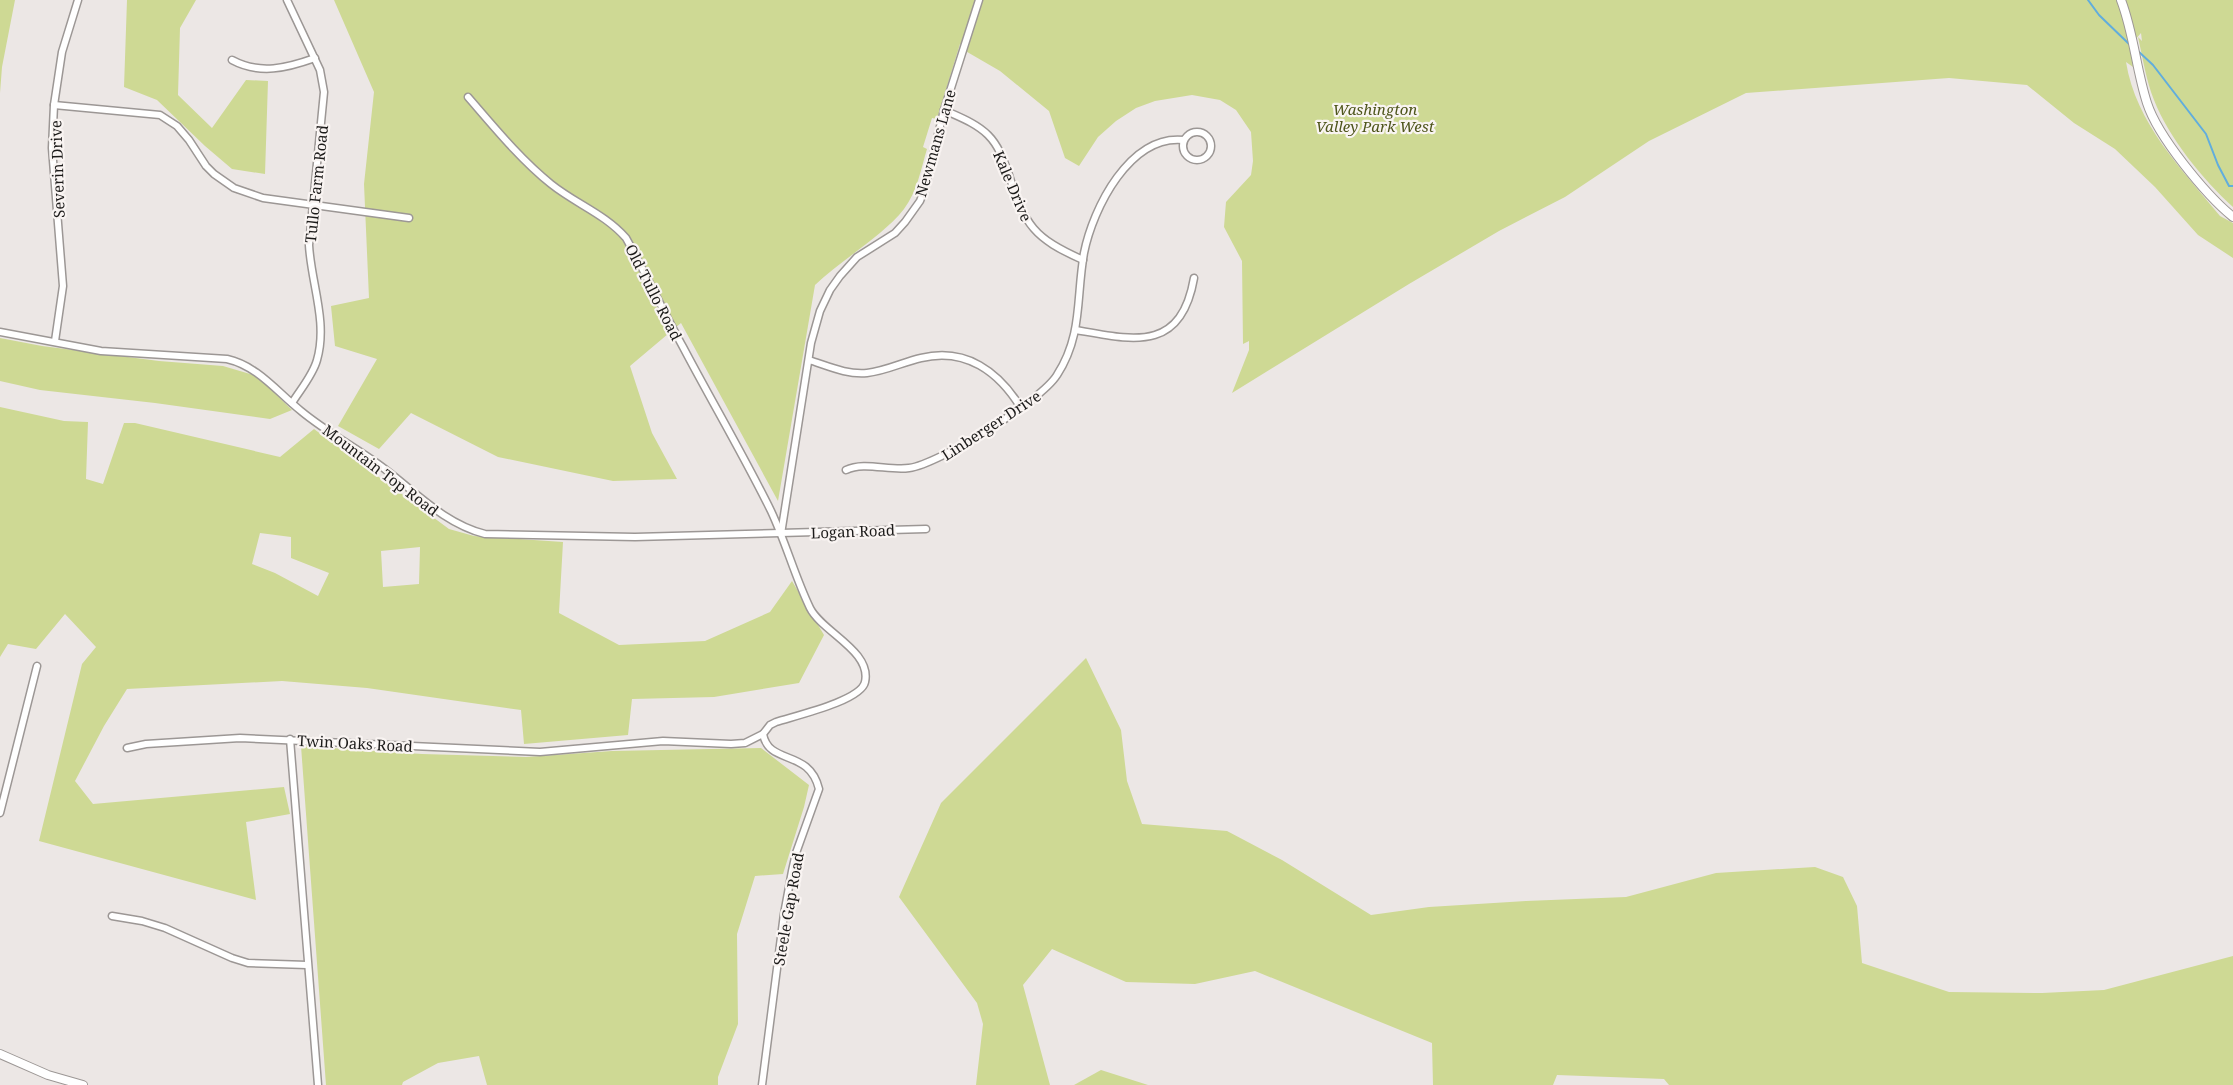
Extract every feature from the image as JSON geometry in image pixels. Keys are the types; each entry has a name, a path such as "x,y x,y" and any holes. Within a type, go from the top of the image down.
{"street":[{"name":"Severin Drive","path":"55,341 63,286 52,148 54,105 62,52 78,0"},
{"name":"Tullo Farm Road","path":"287,0 320,70 324,92 309,245 310,268 322,337 314,368 292,404"},
{"name":"Newmans Lane","path":"781,534 816,323 830,290 857,257 895,233 920,201 944,110 979,0"},
{"path":"2121,0 2130,23 2147,101 2158,128 2212,198 2233,217"},
{"path":"232,60 250,67 268,69 291,66 315,58"},
{"name":"Old Tullo Road","path":"468,97 518,153 546,180 607,219 626,238 781,534"},
{"path":"54,105 160,115 177,126 206,166 234,188 263,198 409,218"},
{"name":"Kale Drive","path":"944,110 978,127 998,147 1020,207 1037,234 1057,249 1083,260"},
{"name":"Linberger Drive","path":"1200,133 1209,141 1210,150 1200,160 1192,159 1185,153 1184,141 1191,134 1200,133"},
{"name":"Linberger Drive","path":"846,470 855,467 898,469 920,466 937,459 1044,392 1070,353 1076,330 1083,260 1098,211 1122,171 1132,160 1156,144 1174,139 1184,141"},
{"path":"1076,330 1129,339 1143,338 1166,330 1176,323 1184,312 1190,300 1194,278"},
{"name":"Mountain Top Road","path":"0,332 101,351 227,359 239,362 254,370 292,404 379,465 444,517 470,530 502,535 635,537 781,534"},
{"path":"809,360 847,372 867,373 922,358 953,356 993,373 1010,390 1021,408"},
{"name":"Logan Road","path":"781,534 926,530"},
{"path":"763,734 770,725 776,722 834,704 854,695 862,689 865,681 865,672 856,653 814,616 781,534"},
{"path":"0,813 37,666"},
{"name":"Twin Oaks Road","path":"318,1085 290,739 540,752 663,741 745,743 763,734"},
{"name":"Steele Gap Road","path":"762,1085 784,914 792,871 796,853 819,789 811,770 804,764 775,752 766,745 763,734"},
{"path":"127,748 146,744 213,739 290,739"},
{"path":"112,916 165,928 248,963 308,965"},
{"path":"0,1054 48,1075 83,1085"}],"green space":[{"path":"0,0 15,0 2,67 0,93"},
{"path":"127,0 196,0 180,28 178,95 212,128 246,80 268,81 265,174 232,169 157,100 124,87"},
{"name":"Washington Valley Park West","path":"334,0 2233,0 2233,207 2188,158 2160,114 2147,77 2138,37 2142,41 2141,33 2130,46 2133,67 2126,62 2131,84 2140,106 2162,145 2220,216 2233,223 2233,258 2198,235 2155,187 2115,149 2074,123 2027,85 1949,78 1746,93 1649,141 1565,197 1499,231 1232,393 1249,350 1249,341 1243,344 1242,261 1224,227 1226,202 1251,175 1253,161 1251,132 1236,110 1220,100 1192,95 1155,101 1136,108 1116,121 1098,137 1079,166 1065,158 1049,111 1000,71 962,49 963,45 960,44 937,119 932,118 923,147 927,149 921,172 904,209 885,229 815,285 778,501 681,323 630,366 652,433 677,479 613,481 498,457 411,413 379,449 338,426 377,359 335,346 331,306 369,298 364,184 374,92"},
{"path":"0,338 42,346 159,361 223,366 257,376 292,410 270,419 40,390 0,381"},
{"path":"0,407 64,421 88,422 86,479 103,484 124,423 135,423 280,457 314,429 449,529 474,536 563,542 559,613 619,645 705,641 770,612 792,581 824,635 799,683 714,697 632,699 628,735 524,744 521,710 367,688 282,681 127,689 104,726 75,781 93,804 284,787 290,814 246,822 256,900 39,841 82,664 96,647 65,614 36,649 8,644 0,657","holes":["260,533 291,537 291,558 329,573 318,596 275,573 252,564","420,547 419,584 383,587 381,551"]},
{"path":"1086,658 1121,730 1127,781 1142,824 1227,831 1282,860 1371,915 1429,907 1626,897 1716,873 1815,867 1843,877 1857,906 1862,963 1949,992 2042,993 2104,990 2233,956 2233,1085 1669,1085 1664,1079 1557,1075 1553,1085 1433,1085 1432,1043 1255,971 1195,984 1126,982 1052,949 1023,985 1050,1085 976,1085 983,1024 977,1003 899,897 941,803"},
{"path":"301,746 422,754 526,757 612,751 761,748 809,785 783,874 755,876 737,934 738,1024 718,1077 718,1085 487,1085 479,1056 438,1063 403,1082 402,1085 326,1085"},
{"path":"1101,1070 1148,1085 1074,1085"}],"waterway":[{"path":"2088,0 2099,15 2129,44"},
{"path":"2138,51 2153,65 2206,134 2218,165 2229,186 2233,186"}]}
